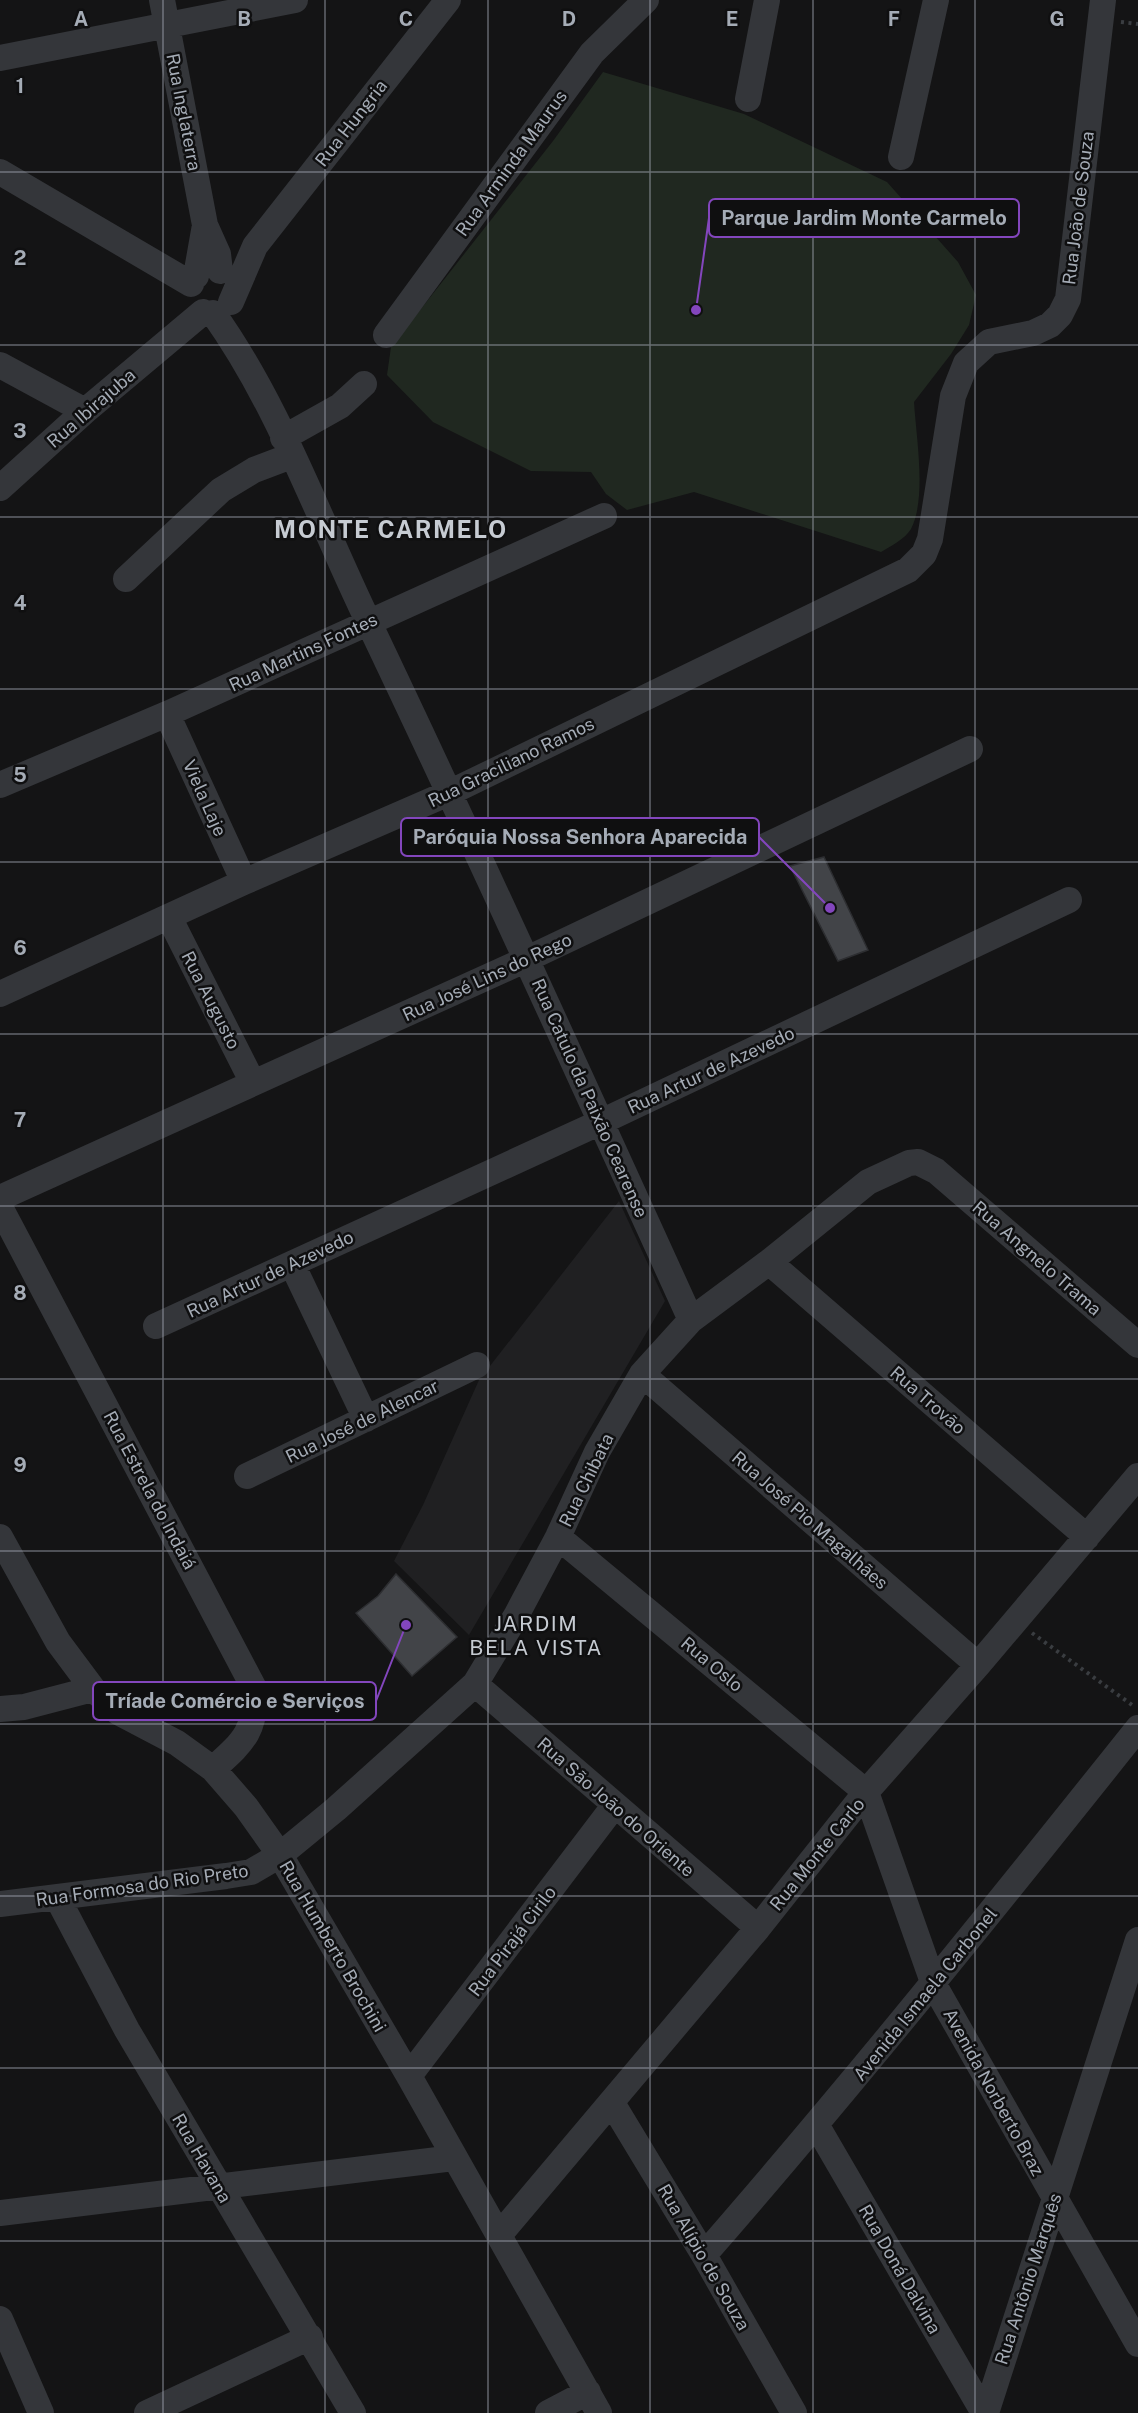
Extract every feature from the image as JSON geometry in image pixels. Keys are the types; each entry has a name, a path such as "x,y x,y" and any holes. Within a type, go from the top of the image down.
{"street":[{"name":"Rua Inglaterra","path":"162,0 205,225 218,254 206,292"},
{"path":"0,58 295,0"},
{"name":"Rua Hungria","path":"206,292 255,246 448,0"},
{"name":"Rua Arminda Maurus","path":"386,334 592,53 646,0"},
{"path":"748,99 767,0"},
{"path":"901,157 936,0"},
{"name":"Rua João de Souza","path":"886,581 908,570 924,554 930,539 953,396 966,363 989,342 1033,333 1050,325 1060,315 1068,299 1103,0"},
{"path":"0,172 206,292"},
{"name":"Rua Ibirajuba","path":"0,488 85,411 183,329 206,292"},
{"name":"Rua Catulo da Paixão Cearense","path":"206,292 243,355 451,792 691,1320"},
{"path":"0,364 85,411"},
{"path":"126,579 221,490 287,447 340,406 364,384"},
{"name":"Rua Martins Fontes","path":"0,785 167,714 604,516"},
{"name":"Rua Graciliano Ramos","path":"0,994 244,882 451,792 886,581"},
{"name":"Viela Laje","path":"167,714 244,882"},
{"name":"Rua José Lins do Rego","path":"0,1198 527,959 970,749"},
{"name":"Rua Artur de Azevedo","path":"156,1326 601,1122 1069,900"},
{"name":"Rua Augusto","path":"169,917 253,1083"},
{"name":"Rua Chibata","path":"280,1855 336,1809 475,1684 493,1658 558,1537 597,1452 642,1374 691,1320 769,1262 868,1182 909,1163 918,1162 936,1171"},
{"name":"Rua Angnelo Trama","path":"936,1171 1138,1345"},
{"name":"Rua Estrela do Indaiá","path":"0,1208 254,1689 256,1712 249,1729 232,1752 213,1769"},
{"name":"Rua Trovão","path":"769,1262 1086,1537"},
{"path":"292,1264 366,1419"},
{"name":"Rua José de Alencar","path":"247,1476 477,1365"},
{"name":"Rua José Pio Magalhães","path":"642,1374 978,1665"},
{"name":"Rua Monte Carlo","path":"500,2234 758,1928 866,1792 1016,1621 1138,1476"},
{"name":"Rua Oslo","path":"558,1537 866,1792"},
{"name":"Rua Humberto Brochini","path":"2,1544 58,1642 93,1689 118,1712 177,1743 213,1769 246,1807 280,1855 500,2234 594,2402"},
{"name":"Rua São João do Oriente","path":"475,1684 758,1928"},
{"path":"0,1709 24,1707 93,1689"},
{"name":"Avenida Ismaela Carbonel","path":"704,2255 817,2126 934,1984 1138,1728"},
{"name":"Avenida Norberto Braz","path":"866,1792 934,1984 1053,2198 1134,2331"},
{"name":"Rua Pirajá Cirilo","path":"409,2076 614,1806"},
{"name":"Rua Formosa do Rio Preto","path":"0,1904 58,1899 251,1872 280,1855"},
{"name":"Rua Havana","path":"58,1899 127,2030 353,2413"},
{"name":"Rua Antônio Marquês","path":"985,2413 1138,1940"},
{"name":"Rua Alípio de Souza","path":"612,2103 704,2255 794,2413"},
{"name":"Rua Doná Dalvina","path":"817,2126 985,2413"},
{"path":"0,2213 454,2158"},
{"path":"0,2319 41,2413"},
{"path":"147,2413 310,2337"},
{"path":"548,2413 594,2402"}],"path":[{"path":"1016,1621 1138,1710"}],"shaded area":[{"path":"603,72 744,114 887,182 958,262 976,295 969,325 951,354 914,402 920,484 916,516 911,529 893,545 881,552 694,492 627,510 606,494 591,472 531,471 433,422 387,375 391,347 553,141"},
{"path":"619,1201 665,1301 469,1635 394,1561 423,1505 479,1380"}],"building":[{"path":"824,857 868,950 838,961 790,866"},
{"path":"396,1574 457,1637 412,1676 356,1613 378,1596"}],"place":[{"name":"Parque Jardim Monte Carmelo","path":"696,310"},
{"name":"Paróquia Nossa Senhora Aparecida","path":"830,908"},
{"name":"Tríade Comércio e Serviços","path":"406,1625"}],"district":[{"name":"MONTE CARMELO","path":"391,529"},
{"name":"JARDIM BELA VISTA","path":"536,1635"}]}
